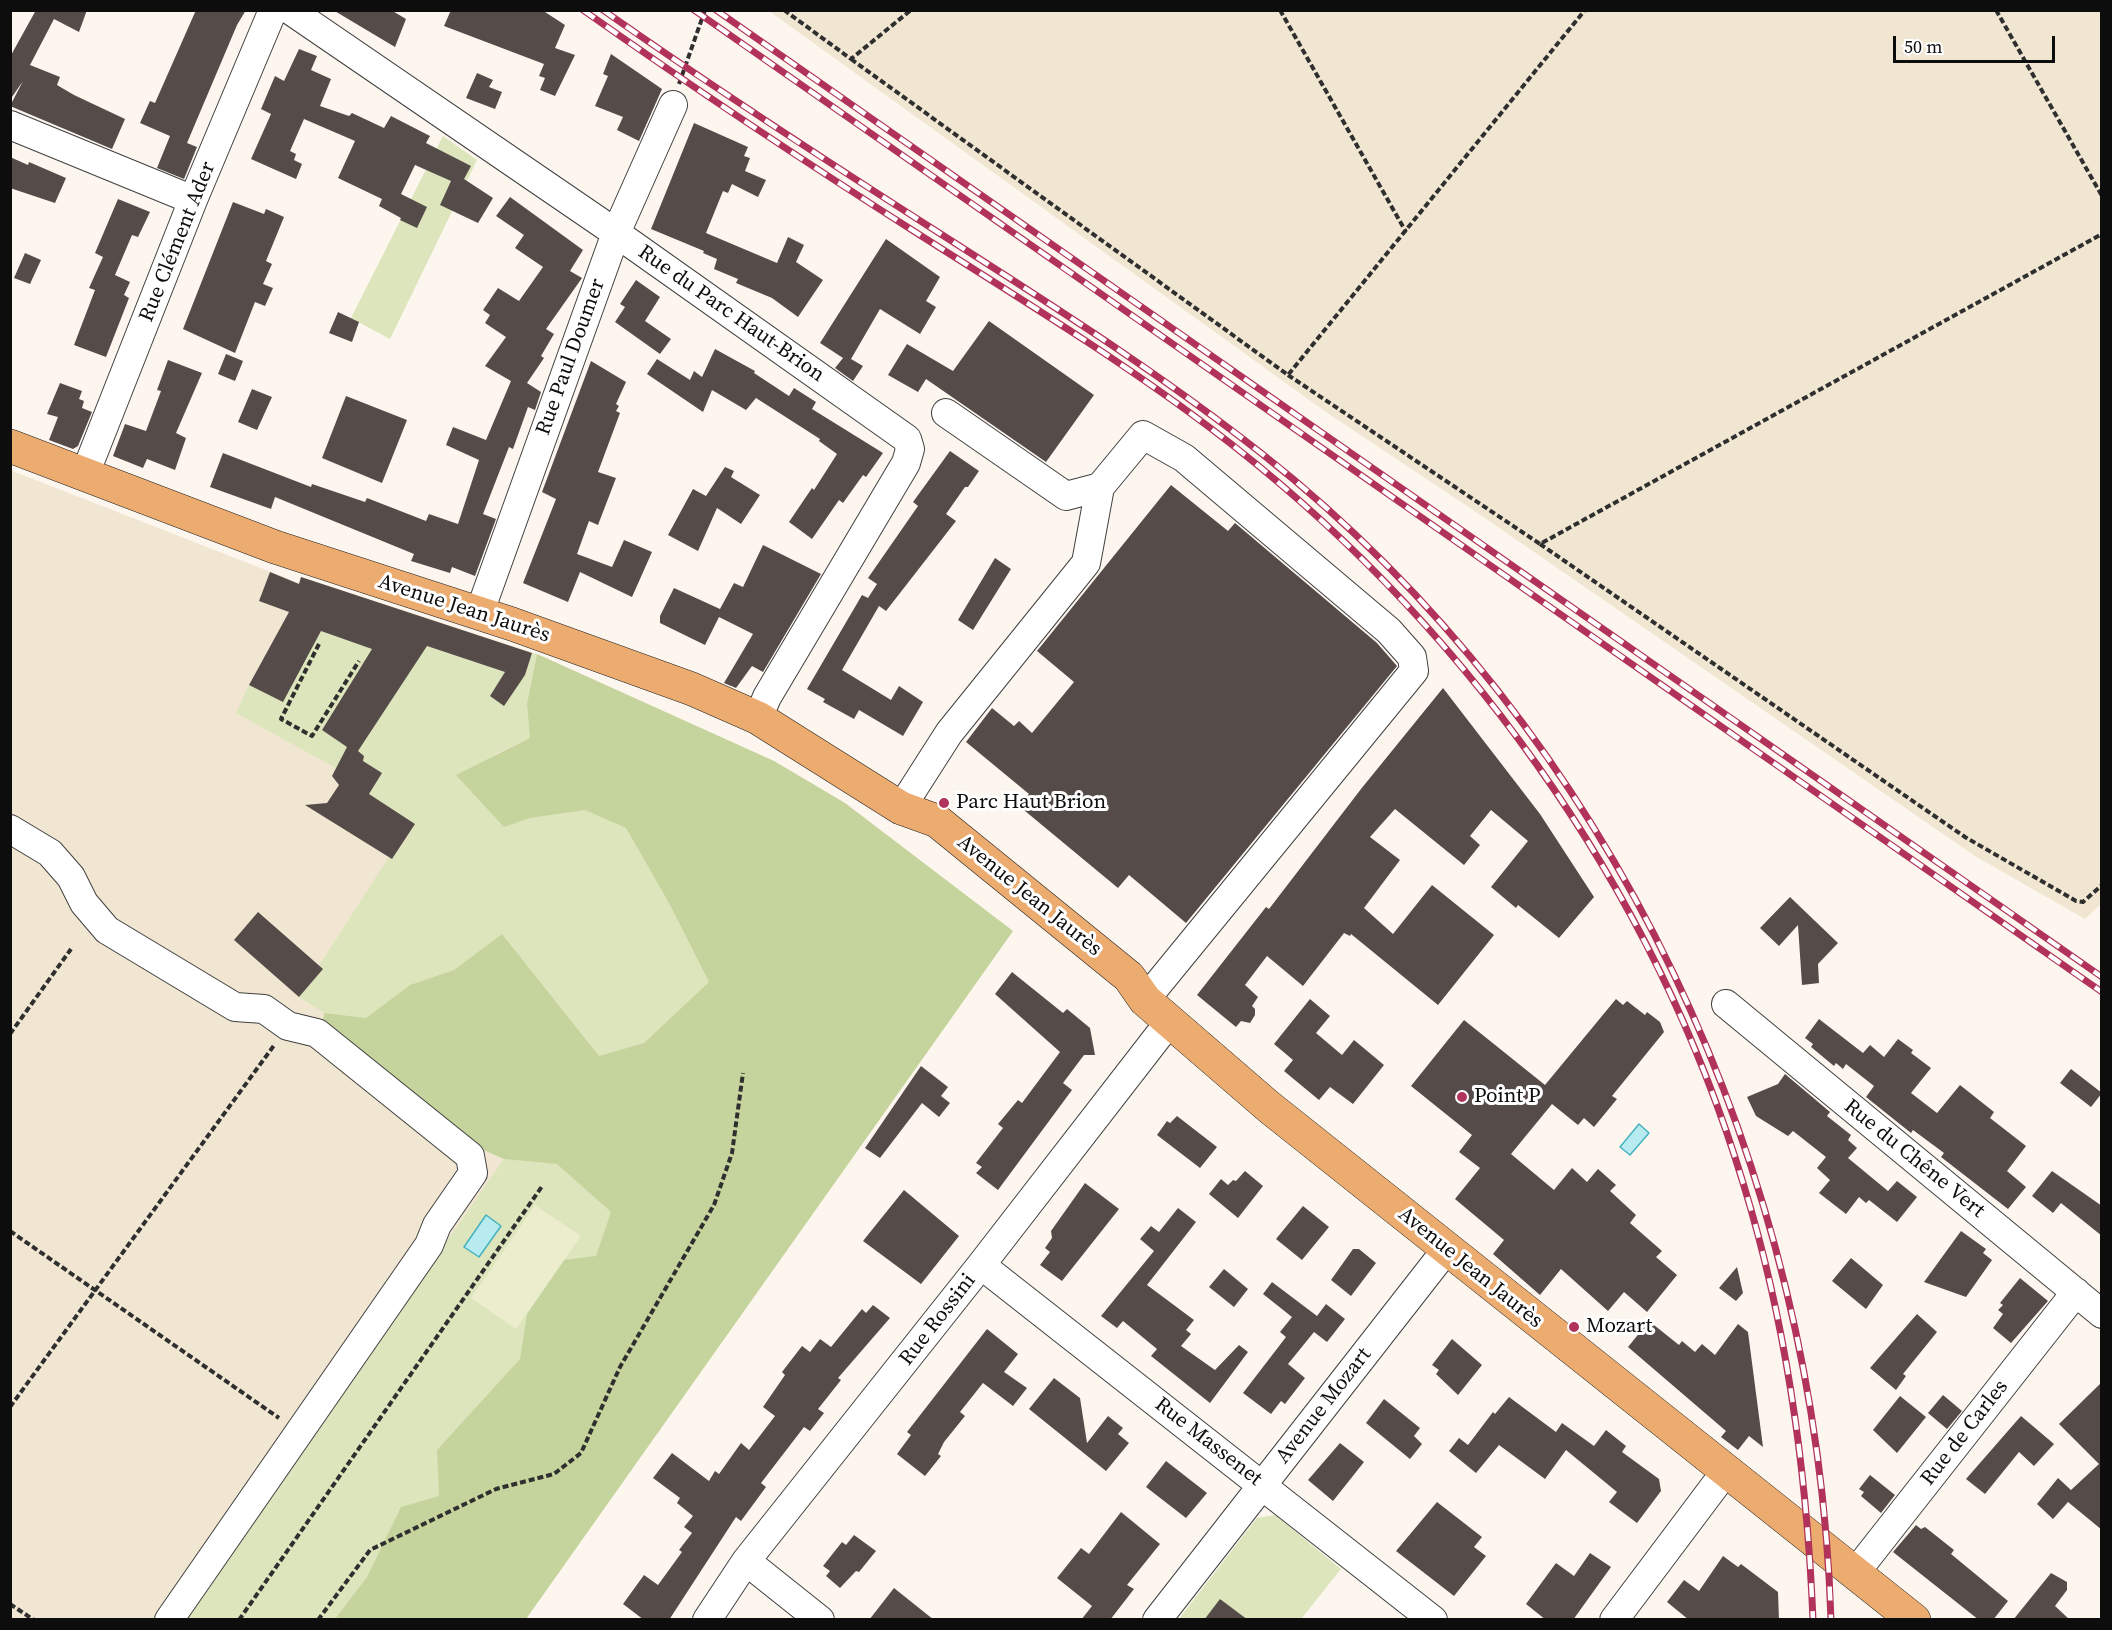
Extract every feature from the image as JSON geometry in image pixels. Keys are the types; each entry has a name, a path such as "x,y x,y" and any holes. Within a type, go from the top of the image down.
{"main road":[{"name":"Avenue Jean Jaurès","path":"10,446 274,547 479,614 692,689 758,718 901,808 926,836 1118,990 1145,1000 1269,1107 1446,1250 1914,1620"}],"street":[{"name":"Rue Clément Ader","path":"85,474 193,200 273,10"},
{"name":"Rue du Parc Haut-Brion","path":"290,10 616,233 907,439 910,449 906,463 767,697 758,718"},
{"name":"Rue Paul Doumer","path":"479,614 616,233 673,105"},
{"path":"10,125 193,200"},
{"path":"946,413 1066,496 1100,487"},
{"path":"901,808 949,733 1086,563 1100,487 1143,435 1184,458 1389,631 1412,657 1414,671 1145,1000"},
{"path":"10,829 50,853 71,877 84,903 107,930 235,1007 264,1009 288,1026 317,1033 470,1156 473,1173 437,1225 429,1245 169,1620"},
{"name":"Rue du Chêne Vert","path":"1726,1004 2102,1314"},
{"name":"Rue Rossini","path":"707,1620 746,1561 981,1265 1170,1021"},
{"name":"Avenue Mozart","path":"1157,1620 1446,1250"},
{"name":"Rue Massenet","path":"981,1265 1433,1620"},
{"name":"Rue de Carles","path":"1855,1573 2076,1292"},
{"path":"1614,1620 1726,1471"},
{"path":"746,1561 820,1620"}],"path":[{"path":"689,55 705,10"},
{"path":"784,10 1288,375 1540,544 1965,837 2076,901 2083,902 2102,885"},
{"path":"851,59 911,10"},
{"path":"1280,10 1406,232"},
{"path":"1288,375 1585,10"},
{"path":"1996,10 2102,196"},
{"path":"1540,544 2102,234"},
{"path":"320,644 281,719 312,736 358,661"},
{"path":"10,1034 71,949"},
{"path":"10,1407 288,1026"},
{"path":"318,1620 370,1550 496,1489 554,1474 581,1453 620,1368 714,1205 732,1153 743,1073"},
{"path":"239,1620 543,1185"},
{"path":"10,1231 299,1432"},
{"path":"10,1604 34,1620"}],"shaded area":[{"path":"769,11 2101,11 2101,904 2085,919 1975,856 1479,514 1326,412"},
{"path":"10,470 299,583 301,577 537,654 774,761 845,803 1013,931 526,1619 11,1619"}],"green space":[{"path":"443,136 477,160 390,339 351,318"},
{"path":"321,631 385,650 364,661 322,730 352,750 336,768 236,713 249,685 283,702"},
{"path":"426,646 505,672 490,696 504,706 525,675 532,653 537,654 527,704 530,738 495,754 504,827 530,818 585,810 626,828 669,903 709,982 644,1043 599,1056 502,934 454,970 410,985 366,1018 324,1013 299,997 389,857 393,859 415,824 369,794 363,761 358,751"},
{"path":"537,654 774,761 845,803 1013,931 526,1619 335,1619 367,1577 401,1507 439,1496 437,1450 520,1359 527,1314 564,1260 596,1256 611,1212 557,1164 504,1159 479,1148 323,1022 324,1013 366,1018 410,985 454,970 502,934 599,1056 644,1043 709,982 669,903 626,828 585,810 530,818 504,827 456,775 530,738 527,704"},
{"path":"504,1159 557,1164 611,1212 596,1256 527,1314 520,1359 437,1450 439,1497 401,1507 367,1577 335,1619 183,1620"},
{"path":"535,1205 581,1236 516,1329 471,1298"},
{"path":"1275,1515 1341,1569 1301,1619 1178,1620 1257,1518"}],"water":[{"path":"1639,1124 1649,1133 1630,1155 1620,1147"},
{"path":"486,1215 501,1226 479,1257 464,1247"}],"building":[{"path":"36,10 87,10 79,32 54,19 30,65 60,77 57,85 125,119 112,149 10,106 23,81 10,100 10,57"},
{"path":"196,10 246,10 237,25 187,143 197,147 184,179 157,168 170,136 140,123 150,101 155,103"},
{"path":"333,10 391,10 406,19 395,47"},
{"path":"451,10 542,10 565,25 555,48 575,55 555,96 540,90 545,78 539,76 544,64 444,26"},
{"path":"299,49 317,56 311,70 331,79 320,106 349,116 352,113 384,128 391,116 430,136 426,143 471,166 464,179 493,198 478,223 440,205 451,181 415,165 401,194 427,207 417,228 400,220 401,218 379,206 382,199 338,178 355,141 304,119 290,151 296,154 294,160 302,164 296,179 251,159 271,114 261,109 275,76 284,81"},
{"path":"611,54 662,89 639,141 617,130 623,117 595,106 608,76 603,74"},
{"path":"477,73 493,80 489,87 502,92 495,109 466,98"},
{"path":"694,123 748,147 744,156 750,158 745,171 766,180 758,197 732,184 728,193 723,191 706,233 777,263 788,237 804,245 796,262 823,280 798,317 772,298 736,283 738,279 714,269 717,259 703,253 704,251 651,229"},
{"path":"10,157 28,165 29,162 66,178 55,203 10,188"},
{"path":"510,197 583,250 570,271 582,278 546,329 554,334 541,356 544,358 527,383 541,392 535,410 528,407 513,449 509,447 483,514 496,519 475,576 452,567 450,573 411,561 414,554 275,497 271,509 210,487 223,453 311,487 312,484 365,502 367,498 426,521 429,514 458,524 479,460 446,445 453,427 486,440 511,381 485,366 506,337 485,323 490,315 483,310 498,288 519,301 543,267 515,248 524,235 496,216"},
{"path":"118,199 150,212 138,237 132,235 115,275 130,282 124,295 129,298 106,357 74,345 95,290 89,288 103,257 95,253"},
{"path":"233,202 264,214 266,209 284,217 266,261 272,264 263,284 273,288 265,306 255,302 235,353 183,329"},
{"path":"886,239 940,277 926,301 936,307 920,334 880,309 851,359 863,366 853,381 835,368 843,358 820,343"},
{"path":"25,253 41,260 30,284 14,278"},
{"path":"636,280 660,297 645,321 671,339 660,354 615,322 625,307 620,304"},
{"path":"338,312 359,322 352,342 329,333"},
{"path":"989,321 1094,395 1046,462 926,379 918,392 888,375 907,344 953,371"},
{"path":"715,349 755,371 754,373 789,396 794,388 816,402 812,409 883,453 866,477 863,475 843,503 839,500 812,539 789,522 812,488 814,490 837,454 819,441 820,439 756,398 746,410 712,390 703,412 647,374 657,359 690,380 694,371 702,377"},
{"path":"226,354 243,361 235,381 218,374"},
{"path":"168,360 202,373 176,433 186,438 175,470 147,459 143,468 113,456 125,424 146,431 161,391 157,390"},
{"path":"591,361 626,382 616,404 619,406 616,411 620,413 598,472 616,478 598,525 589,521 577,554 612,567 624,540 652,552 632,597 580,572 568,602 523,583 556,499 542,492"},
{"path":"60,383 82,391 79,399 84,401 82,408 92,412 78,446 73,449 49,440 58,417 47,414"},
{"path":"252,389 272,397 257,430 238,422"},
{"path":"346,396 407,420 382,483 322,458"},
{"path":"950,451 979,471 946,514 956,521 886,611 879,606 842,670 891,700 899,686 923,702 903,736 859,710 854,719 823,702 825,699 807,689 862,595 868,598 877,584 868,578 918,506 913,502"},
{"path":"725,467 734,471 731,477 760,495 741,524 717,508 698,551 668,535 693,489 706,496"},
{"path":"1171,485 1228,531 1235,523 1377,643 1397,666 1186,923 1129,875 1118,888 1019,806 1029,794 966,742 992,708 1014,726 1019,721 1032,733 1074,682 1037,651"},
{"path":"763,545 821,574 763,672 752,666 736,688 724,683 753,634 719,617 705,645 660,623 660,616 674,588 720,609 734,583 743,587"},
{"path":"995,558 1011,569 973,630 958,620"},
{"path":"270,572 299,584 301,577 532,653 525,675 504,706 490,696 505,672 427,646 358,751 364,756 363,761 382,773 369,794 415,824 392,859 305,805 327,803 339,785 332,776 347,747 322,730 372,649 321,631 283,702 249,685 289,612 259,601"},
{"path":"1443,688 1540,814 1594,897 1559,938 1491,887 1528,841 1491,810 1470,836 1480,845 1464,865 1395,809 1370,837 1400,860 1364,908 1393,934 1432,885 1494,935 1438,1005 1351,934 1350,936 1344,933 1303,986 1267,956 1245,985 1258,997 1252,1006 1255,1009 1255,1015 1250,1023 1241,1021 1236,1027 1197,995 1266,907 1269,909 1361,789"},
{"path":"1790,897 1838,943 1818,964 1819,983 1802,985 1798,925 1779,946 1760,928"},
{"path":"258,912 323,969 299,997 234,940"},
{"path":"1012,972 1063,1013 1067,1009 1090,1028 1095,1055 1084,1055 1063,1083 1072,1090 998,1190 976,1173 982,1167 976,1163 1003,1128 998,1124 1018,1100 1022,1103 1060,1052 995,994"},
{"path":"1310,999 1330,1016 1316,1033 1342,1055 1354,1040 1384,1065 1353,1104 1330,1087 1319,1100 1284,1071 1293,1060 1274,1044"},
{"path":"1616,999 1623,1005 1627,1001 1645,1015 1647,1012 1660,1022 1664,1032 1612,1096 1617,1099 1594,1127 1584,1118 1578,1125 1552,1104 1511,1154 1554,1190 1572,1168 1587,1182 1598,1169 1616,1185 1610,1191 1636,1215 1630,1223 1662,1251 1656,1257 1677,1275 1647,1312 1624,1292 1608,1311 1561,1269 1540,1295 1493,1254 1504,1240 1455,1199 1480,1168 1459,1152 1472,1135 1411,1086 1464,1020 1545,1085"},
{"path":"1819,1019 1863,1053 1870,1045 1884,1057 1898,1039 1913,1050 1911,1053 1931,1068 1911,1093 1937,1113 1960,1085 1994,1112 1990,1118 2026,1146 2007,1171 2026,1187 2008,1209 1941,1157 1944,1153 1913,1130 1911,1133 1866,1097 1874,1086 1846,1064 1843,1069 1836,1063 1834,1066 1811,1047 1813,1044 1805,1038"},
{"path":"921,1066 948,1087 941,1096 950,1103 939,1117 922,1103 880,1158 865,1148"},
{"path":"2071,1069 2102,1093 2091,1107 2060,1083"},
{"path":"1785,1074 1830,1112 1827,1116 1851,1135 1848,1140 1857,1148 1848,1158 1888,1191 1897,1181 1917,1197 1897,1222 1869,1200 1866,1203 1859,1197 1846,1214 1819,1193 1830,1180 1817,1168 1826,1157 1793,1131 1788,1136 1756,1116 1747,1097 1778,1084"},
{"path":"1177,1116 1217,1147 1200,1168 1157,1135 1167,1121 1170,1123"},
{"path":"1245,1171 1263,1186 1238,1218 1209,1194 1221,1179 1228,1185 1233,1180 1236,1181"},
{"path":"2052,1171 2102,1206 2102,1236 2061,1203 2053,1213 2032,1196"},
{"path":"1085,1183 1119,1209 1062,1281 1040,1265 1050,1252 1045,1248 1052,1238 1051,1231"},
{"path":"904,1190 959,1236 921,1284 863,1241"},
{"path":"1303,1206 1329,1227 1302,1260 1276,1239"},
{"path":"1178,1208 1196,1222 1147,1285 1194,1320 1186,1330 1191,1334 1181,1346 1215,1370 1239,1345 1248,1352 1210,1403 1151,1356 1157,1349 1123,1321 1117,1328 1101,1316 1154,1251 1140,1239 1151,1226 1159,1232"},
{"path":"1961,1231 1986,1249 1983,1253 1992,1260 1966,1297 1924,1282"},
{"path":"1353,1249 1359,1249 1376,1263 1351,1296 1331,1280"},
{"path":"1851,1258 1883,1285 1866,1309 1832,1281"},
{"path":"1737,1267 1743,1293 1736,1301 1719,1288"},
{"path":"1224,1269 1248,1289 1234,1307 1209,1287"},
{"path":"2020,1278 2048,1301 2011,1343 1993,1328 2003,1314 1998,1310 2003,1305 2000,1303"},
{"path":"1272,1282 1317,1316 1326,1304 1345,1319 1327,1342 1314,1332 1288,1364 1305,1378 1285,1404 1281,1401 1271,1414 1243,1393 1286,1337 1280,1332 1292,1317 1263,1294"},
{"path":"873,1305 890,1318 838,1378 841,1380 818,1409 824,1413 810,1431 804,1427 761,1483 766,1487 741,1521 736,1517 669,1620 644,1620 623,1604 644,1575 658,1585 682,1552 679,1550 692,1533 684,1527 693,1516 677,1503 680,1498 653,1478 672,1453 709,1481 715,1471 719,1474 741,1443 749,1450 775,1416 763,1407 785,1375 782,1372 802,1346 810,1352 820,1339 831,1347 862,1309 866,1313"},
{"path":"1917,1314 1937,1332 1903,1374 1906,1376 1896,1390 1870,1368"},
{"path":"1649,1321 1679,1345 1682,1341 1695,1352 1702,1344 1715,1355 1738,1324 1748,1332 1763,1447 1749,1436 1738,1450 1721,1437 1726,1431 1628,1347"},
{"path":"987,1329 1018,1354 1004,1372 1027,1388 1013,1406 983,1383 960,1412 965,1416 944,1442 938,1454 941,1456 925,1476 897,1454 911,1435 907,1432"},
{"path":"1452,1339 1482,1365 1458,1395 1436,1374 1439,1370 1432,1365"},
{"path":"1054,1378 1080,1398 1087,1443 1108,1416 1123,1428 1118,1434 1129,1443 1106,1471 1029,1409"},
{"path":"2102,1382 2102,1530 2068,1502 2053,1519 2037,1504 2058,1478 2071,1490 2099,1464 2059,1424"},
{"path":"1943,1395 1962,1411 1947,1429 1928,1413"},
{"path":"1900,1396 1926,1417 1897,1453 1873,1430"},
{"path":"1509,1397 1556,1432 1562,1423 1594,1446 1606,1430 1626,1446 1622,1452 1659,1479 1661,1491 1637,1523 1609,1502 1617,1492 1566,1450 1545,1479 1499,1445 1476,1473 1449,1451 1459,1438 1468,1445 1493,1412 1495,1414"},
{"path":"1384,1399 1420,1428 1414,1436 1422,1444 1410,1459 1366,1423"},
{"path":"2021,1416 2054,1444 2034,1466 2019,1452 1985,1494 1966,1479"},
{"path":"1340,1443 1364,1462 1333,1501 1308,1480"},
{"path":"1166,1461 1207,1493 1186,1518 1146,1487"},
{"path":"1870,1475 1895,1495 1881,1513 1861,1496 1864,1492 1859,1489"},
{"path":"1437,1502 1482,1537 1474,1547 1486,1556 1454,1596 1396,1551"},
{"path":"1121,1512 1160,1544 1127,1585 1134,1589 1110,1620 1081,1620 1092,1606 1057,1578 1081,1548 1089,1554"},
{"path":"1916,1525 1921,1529 1925,1527 1954,1550 1951,1554 2008,1601 1993,1620 1979,1620 1893,1552"},
{"path":"854,1535 876,1551 859,1572 856,1571 840,1588 826,1576 830,1571 823,1566 842,1542 846,1545"},
{"path":"1590,1553 1611,1567 1573,1620 1546,1620 1526,1604 1556,1563 1574,1576"},
{"path":"1723,1556 1738,1567 1741,1564 1778,1592 1779,1620 1689,1620 1667,1602 1684,1580 1699,1591"},
{"path":"2051,1573 2067,1582 2067,1590 2055,1606 2070,1620 2013,1620"},
{"path":"894,1588 934,1620 869,1620"},
{"path":"1220,1599 1248,1620 1204,1620"}],"railway":[{"path":"583,10 794,154 1103,353 1209,427 1300,501 1386,583 1465,671 1536,764 1601,863 1657,967 1705,1074 1744,1186 1772,1292 1783,1346 1800,1455 1813,1620"},
{"path":"603,10 850,176 1100,337 1222,423 1261,453 1387,565 1497,690 1593,827 1673,974 1738,1128 1786,1288 1817,1453 1831,1620"},
{"path":"694,10 2102,992"},
{"path":"716,10 2102,977"}],"place":[{"name":"Parc Haut Brion","path":"944,803"},
{"name":"Point P","path":"1462,1097"},
{"name":"Mozart","path":"1574,1327"}]}
